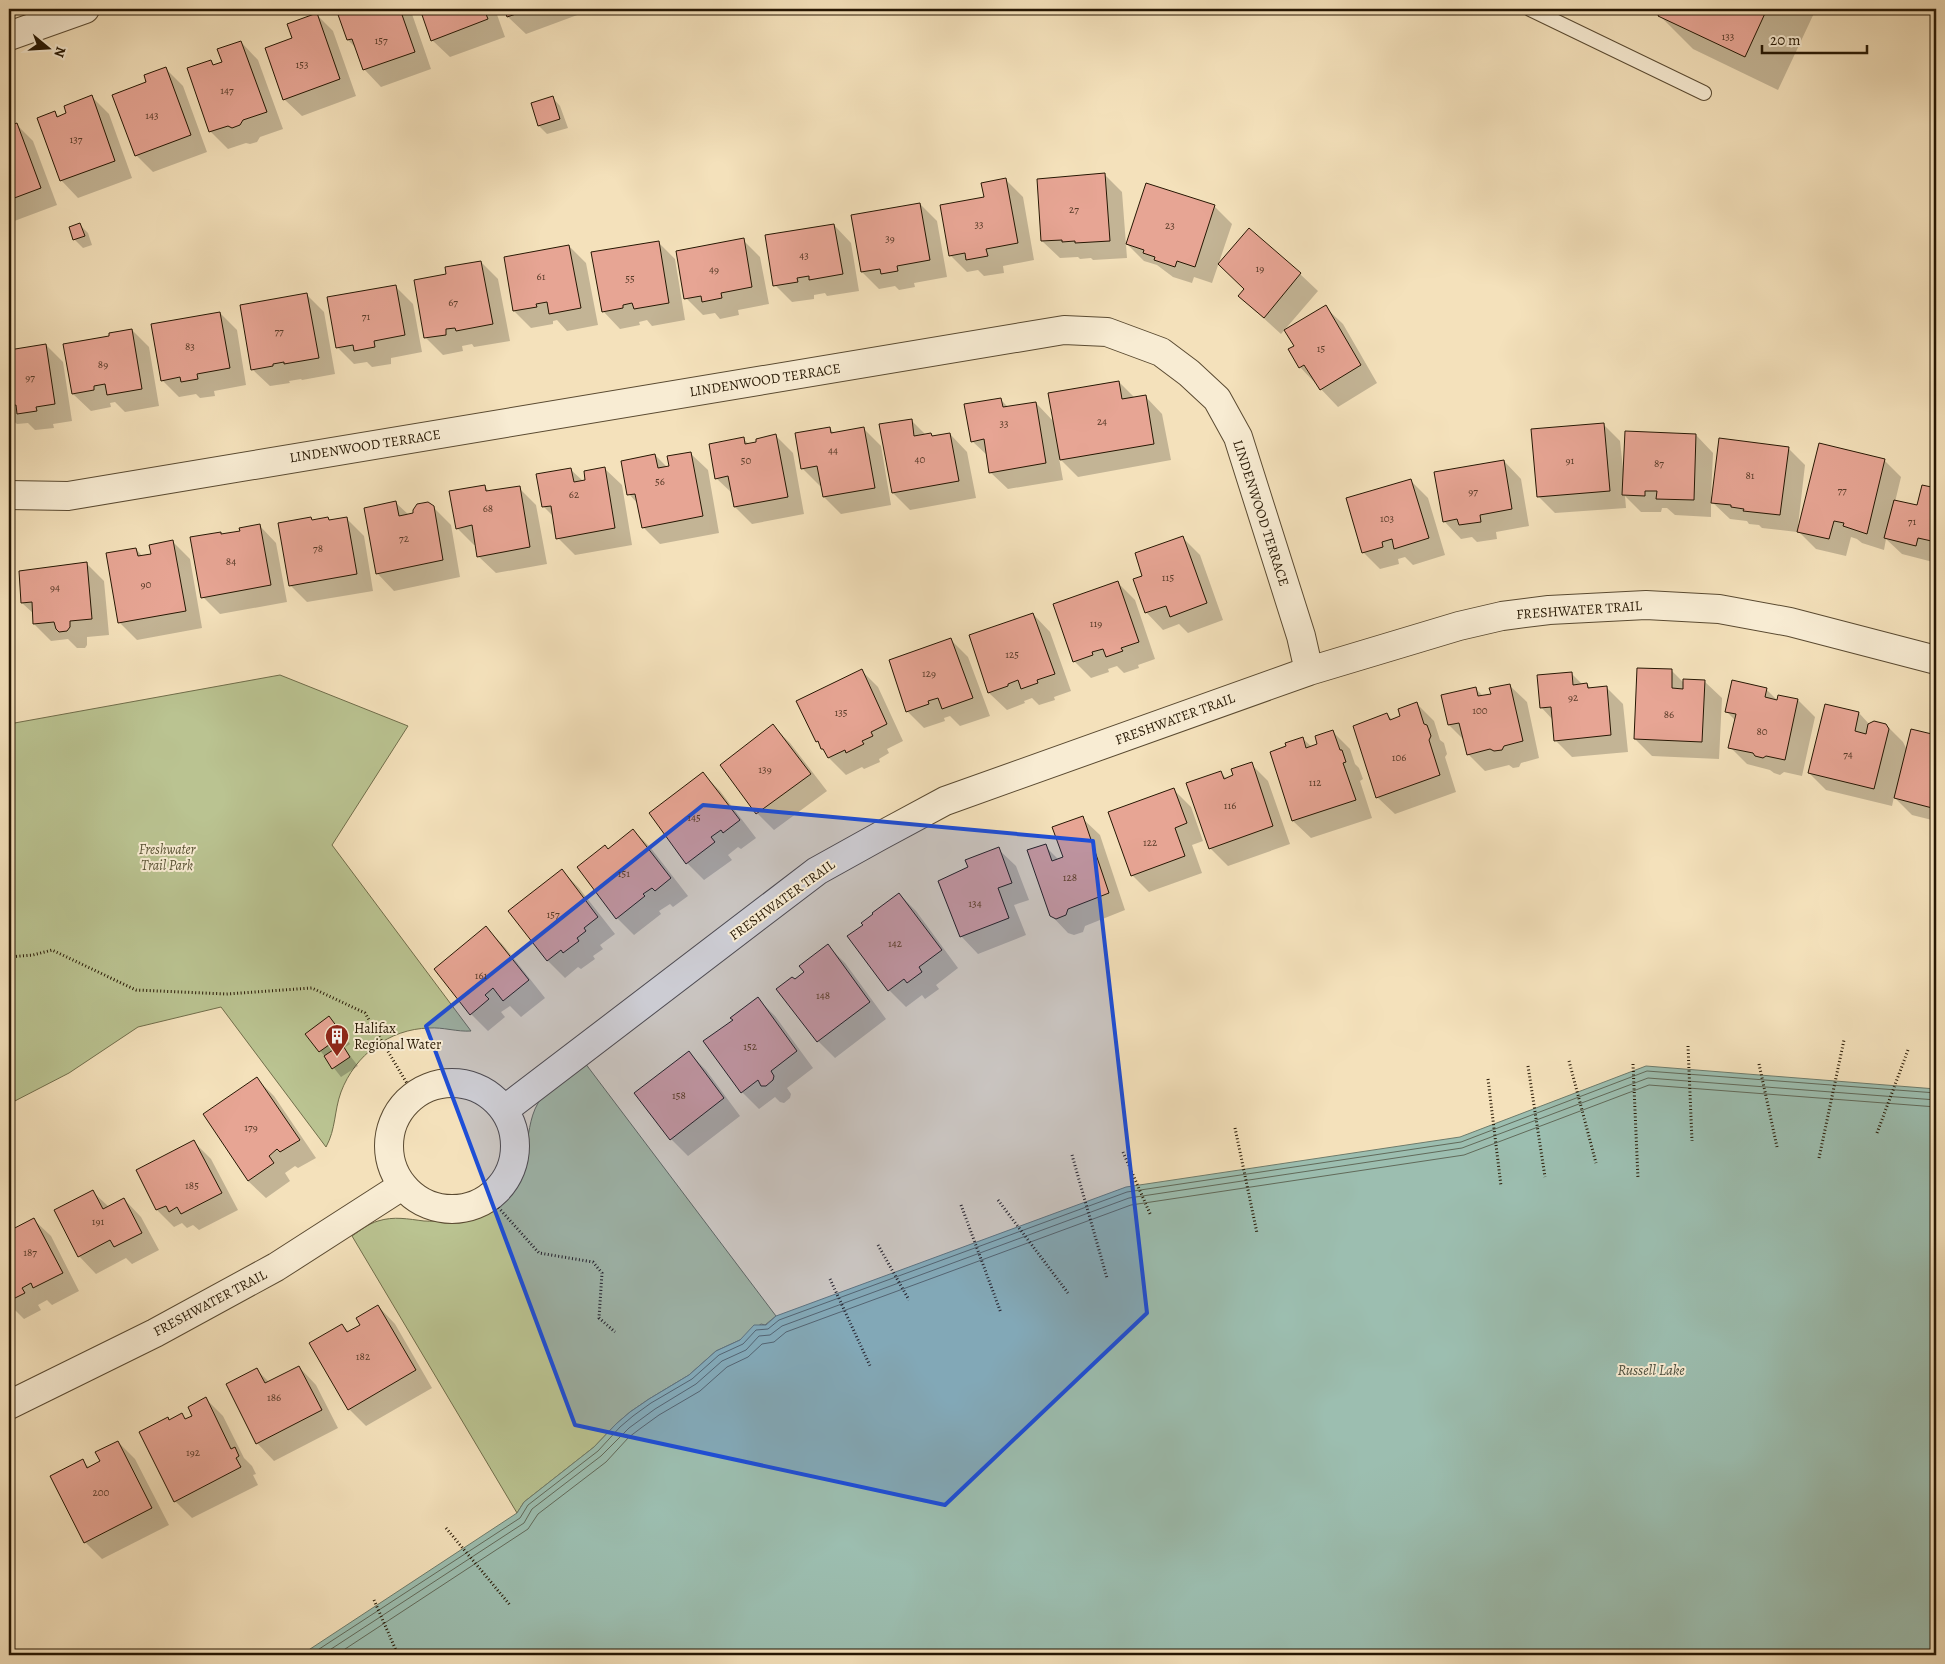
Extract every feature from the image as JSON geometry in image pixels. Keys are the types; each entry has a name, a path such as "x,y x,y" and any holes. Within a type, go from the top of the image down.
{"street":[{"path":"9,36 85,9"},
{"name":"LINDENWOOD TERRACE","path":"9,495 68,496 1064,330 1107,332 1161,352 1190,373 1217,399 1238,438 1301,636 1309,671"},
{"name":"FRESHWATER TRAIL","path":"504,1110 817,871 880,836 945,801 1309,671 1459,626 1502,616 1549,610 1646,605 1719,609 1790,622 1936,660"},
{"path":"452,1083 472,1086 490,1095 504,1110 514,1129 516,1151 510,1172 498,1190 481,1203 460,1209 438,1208 418,1200 402,1186 392,1168 389,1148 390,1135 391,1128 400,1110 414,1095 432,1086 452,1083"},
{"name":"FRESHWATER TRAIL","path":"9,1405 155,1333 276,1267 402,1186"}],"lane":[{"path":"1530,9 1704,93"}],"path":[{"path":"9,957 33,955 52,950 136,990 226,994 312,988 365,1013 414,1095"},
{"path":"1819,1158 1844,1040"},
{"path":"1688,1046 1692,1141"},
{"path":"1876,1132 1908,1050"},
{"path":"1569,1061 1596,1163"},
{"path":"1633,1064 1638,1179"},
{"path":"1759,1064 1777,1147"},
{"path":"1528,1066 1545,1177"},
{"path":"1488,1079 1501,1186"},
{"path":"1235,1128 1257,1233"},
{"path":"1123,1152 1151,1216"},
{"path":"1072,1155 1107,1278"},
{"path":"489,1197 539,1253 593,1262 602,1273 599,1318 615,1332"},
{"path":"998,1200 1068,1293"},
{"path":"961,1205 1001,1313"},
{"path":"878,1245 909,1300"},
{"path":"830,1279 871,1368"},
{"path":"446,1528 510,1605"},
{"path":"374,1600 398,1655"}],"highlighted area":[{"path":"703,805 1093,841 1147,1313 945,1505 575,1425 426,1026"}],"green space":[{"name":"Freshwater Trail Park","path":"280,675 408,726 332,845 471,1031 434,1028 414,1030 400,1033 375,1046 364,1056 347,1079 341,1092 332,1133 326,1147 221,1007 138,1027 69,1073 9,1104 9,724"},
{"path":"585,1063 776,1316 765,1325 761,1324 740,1340 716,1351 689,1375 630,1412 594,1447 524,1502 517,1513 352,1236 365,1227 384,1219 447,1220 469,1214 489,1203 505,1188 518,1169 526,1147 533,1115 542,1097"}],"water":[{"name":"Russell Lake","path":"1646,1066 1936,1089 1936,1655 301,1655 517,1513 524,1502 594,1447 630,1412 689,1375 716,1351 740,1340 754,1325 766,1325 776,1316 1126,1187 1460,1137"}],"building":[{"path":"336,9 400,9 415,52 363,70 352,39 347,40"},
{"path":"420,9 484,9 488,19 431,41"},
{"path":"504,9 531,9 507,17"},
{"path":"1661,9 1767,9 1745,57 1658,16"},
{"path":"317,13 340,79 283,100 265,48 292,38 287,24"},
{"path":"241,41 267,112 243,120 240,125 232,128 228,126 209,132 187,68 211,60 213,65 222,62 217,49"},
{"path":"166,67 191,135 135,156 112,95 146,82 144,75"},
{"path":"92,95 115,161 60,181 37,118 55,111 57,117 66,113 64,106"},
{"path":"553,96 560,119 538,126 531,103"},
{"path":"17,123 41,188 9,200 9,126"},
{"path":"1105,173 1110,241 1075,243 1075,241 1062,242 1062,240 1041,241 1037,179"},
{"path":"1006,178 1018,243 986,249 988,256 966,260 965,253 949,256 940,205 984,197 981,183"},
{"path":"1146,183 1215,205 1195,267 1177,261 1175,267 1154,260 1155,257 1143,253 1144,250 1126,244"},
{"path":"920,203 930,260 897,266 898,271 881,274 880,269 861,272 851,215"},
{"path":"80,223 85,236 73,240 69,227"},
{"path":"834,224 843,274 809,280 809,276 797,278 798,282 773,286 765,235"},
{"path":"1249,228 1301,273 1264,318 1238,296 1244,289 1218,264"},
{"path":"744,238 752,287 721,293 722,298 702,302 701,296 684,299 676,251"},
{"path":"659,241 669,303 634,309 632,303 623,305 623,308 602,312 591,252"},
{"path":"569,245 581,308 549,314 547,302 536,304 537,307 513,311 504,257"},
{"path":"481,261 493,324 456,331 455,328 446,329 446,335 424,338 414,280 446,274 445,267"},
{"path":"396,285 405,335 374,341 375,347 354,351 353,345 336,348 327,297"},
{"path":"307,293 319,358 284,364 284,362 251,370 240,305"},
{"path":"1326,305 1361,365 1320,390 1304,365 1299,368 1288,349 1294,346 1284,330"},
{"path":"220,312 230,368 197,374 198,379 181,382 180,377 161,381 151,324"},
{"path":"132,329 142,389 107,395 105,384 94,386 94,390 72,394 63,344 109,336 109,333"},
{"path":"46,344 55,404 36,407 37,411 17,414 16,405 9,406 9,350"},
{"path":"1119,381 1122,399 1146,395 1154,444 1060,460 1048,393"},
{"path":"1001,398 1003,407 1036,402 1046,463 989,473 984,439 971,442 964,404"},
{"path":"912,419 914,436 931,433 932,436 950,433 959,481 892,493 879,424"},
{"path":"1604,423 1610,491 1537,497 1531,429"},
{"path":"830,427 831,433 864,427 875,488 823,497 817,466 801,469 795,433"},
{"path":"1625,431 1696,434 1694,500 1656,499 1657,491 1645,491 1645,496 1622,495"},
{"path":"776,434 788,497 734,507 728,476 715,479 709,444 744,437 745,444"},
{"path":"1719,438 1789,447 1780,515 1743,511 1744,509 1731,507 1731,505 1711,503"},
{"path":"1819,443 1885,459 1867,534 1843,526 1844,523 1834,521 1829,539 1797,532"},
{"path":"691,452 703,516 642,528 635,494 627,495 621,461 655,454 658,468 669,466 667,456"},
{"path":"1504,460 1512,509 1480,515 1481,522 1459,525 1457,519 1443,522 1434,472"},
{"path":"605,467 615,528 556,539 551,506 542,507 536,474 571,468 574,482 585,480 584,471"},
{"path":"1411,479 1429,538 1394,549 1392,539 1382,542 1383,547 1362,553 1346,498"},
{"path":"485,485 486,491 520,486 530,547 477,557 472,525 456,529 449,491"},
{"path":"1922,485 1936,488 1936,542 1918,538 1916,546 1884,538 1894,500 1917,505"},
{"path":"396,501 399,516 413,513 417,504 428,502 434,506 443,560 376,574 364,508"},
{"path":"311,517 312,520 328,517 329,520 347,517 357,574 289,586 278,523"},
{"path":"260,524 271,585 201,598 190,537 240,531 239,528"},
{"path":"1183,536 1207,603 1170,617 1166,606 1145,613 1133,579 1142,576 1135,553"},
{"path":"173,540 186,611 118,623 106,553 136,548 138,556 151,554 149,545"},
{"path":"87,562 92,619 70,621 70,627 67,631 59,632 54,622 33,624 32,602 21,603 19,571"},
{"path":"1118,581 1139,642 1121,648 1123,651 1106,657 1103,649 1092,652 1093,655 1073,662 1053,604"},
{"path":"1033,613 1055,674 1037,680 1038,683 1021,689 1018,680 1008,684 1008,686 988,693 969,635"},
{"path":"951,638 973,698 942,709 938,698 928,701 929,704 906,712 889,660"},
{"path":"1637,668 1672,669 1672,688 1683,689 1683,679 1705,680 1702,742 1634,739"},
{"path":"862,669 887,724 871,732 873,736 862,741 864,744 846,753 845,750 828,758 818,741 816,742 796,701"},
{"path":"1572,672 1573,685 1587,683 1588,688 1607,686 1611,735 1554,741 1551,707 1540,708 1537,675"},
{"path":"1732,680 1767,688 1765,697 1777,700 1778,695 1798,699 1785,760 1766,756 1763,758 1755,756 1753,753 1728,748 1736,714 1725,712"},
{"path":"1510,684 1523,741 1504,746 1502,750 1494,751 1490,749 1467,755 1459,723 1448,725 1441,695 1476,687 1478,696 1491,694 1489,688"},
{"path":"1417,702 1424,724 1427,725 1431,736 1429,740 1440,775 1376,798 1353,726 1387,713 1390,720 1400,716 1398,709"},
{"path":"1825,704 1859,712 1855,731 1866,734 1868,724 1874,721 1886,724 1889,729 1874,789 1808,773"},
{"path":"773,724 811,774 756,814 720,765"},
{"path":"1911,729 1936,735 1936,809 1894,798"},
{"path":"1333,730 1346,762 1343,763 1356,800 1292,821 1270,752 1286,746 1285,743 1303,737 1306,748 1317,744 1315,736"},
{"path":"1252,762 1273,826 1209,849 1186,783 1221,771 1224,779 1233,775 1231,769"},
{"path":"703,772 740,820 723,833 721,830 711,837 715,842 686,864 649,813"},
{"path":"1174,788 1187,823 1175,828 1185,856 1131,876 1108,812"},
{"path":"1083,816 1109,893 1068,909 1066,915 1056,919 1050,916 1027,850 1046,844 1052,861 1063,857 1052,827"},
{"path":"633,829 671,878 655,891 652,888 643,894 645,896 616,919 577,867 605,845 608,849"},
{"path":"999,847 1012,883 998,888 1009,918 960,937 938,881 968,867 965,860"},
{"path":"562,869 598,917 584,928 586,931 577,938 579,941 563,953 561,950 547,961 508,911"},
{"path":"899,893 942,950 919,967 922,972 907,983 904,979 888,991 847,936 863,925 861,923 872,913"},
{"path":"486,926 529,980 503,1001 493,988 485,995 489,999 470,1015 434,969"},
{"path":"828,944 870,1002 817,1042 776,989 792,977 795,979 804,972 799,966"},
{"path":"758,997 797,1051 771,1071 774,1076 773,1080 766,1086 761,1086 758,1080 741,1093 703,1041 733,1020 730,1018"},
{"path":"329,1016 343,1035 319,1052 305,1034"},
{"name":"Halifax Regional Water","path":"342,1044 350,1057 332,1069 324,1056"},
{"path":"689,1051 724,1098 670,1140 634,1093"},
{"path":"257,1077 300,1140 280,1152 277,1149 269,1156 274,1163 248,1181 203,1114"},
{"path":"194,1140 222,1193 181,1214 177,1207 169,1212 166,1206 156,1210 136,1170"},
{"path":"93,1190 103,1209 124,1198 142,1233 114,1247 110,1240 78,1257 54,1210"},
{"path":"34,1218 63,1273 33,1288 31,1283 22,1288 25,1293 9,1301 9,1231"},
{"path":"378,1305 416,1370 348,1410 309,1343 342,1324 347,1332 360,1325 356,1318"},
{"path":"299,1366 322,1410 256,1444 226,1384 257,1368 265,1383"},
{"path":"206,1397 231,1449 235,1447 239,1456 236,1458 241,1467 174,1502 139,1432 168,1417 169,1420 182,1413 185,1419 192,1416 188,1407"},
{"path":"118,1441 152,1508 84,1543 50,1476 83,1459 87,1468 100,1461 95,1452"}],"place":[{"name":"Halifax Regional Water","path":"337,1057"}]}
